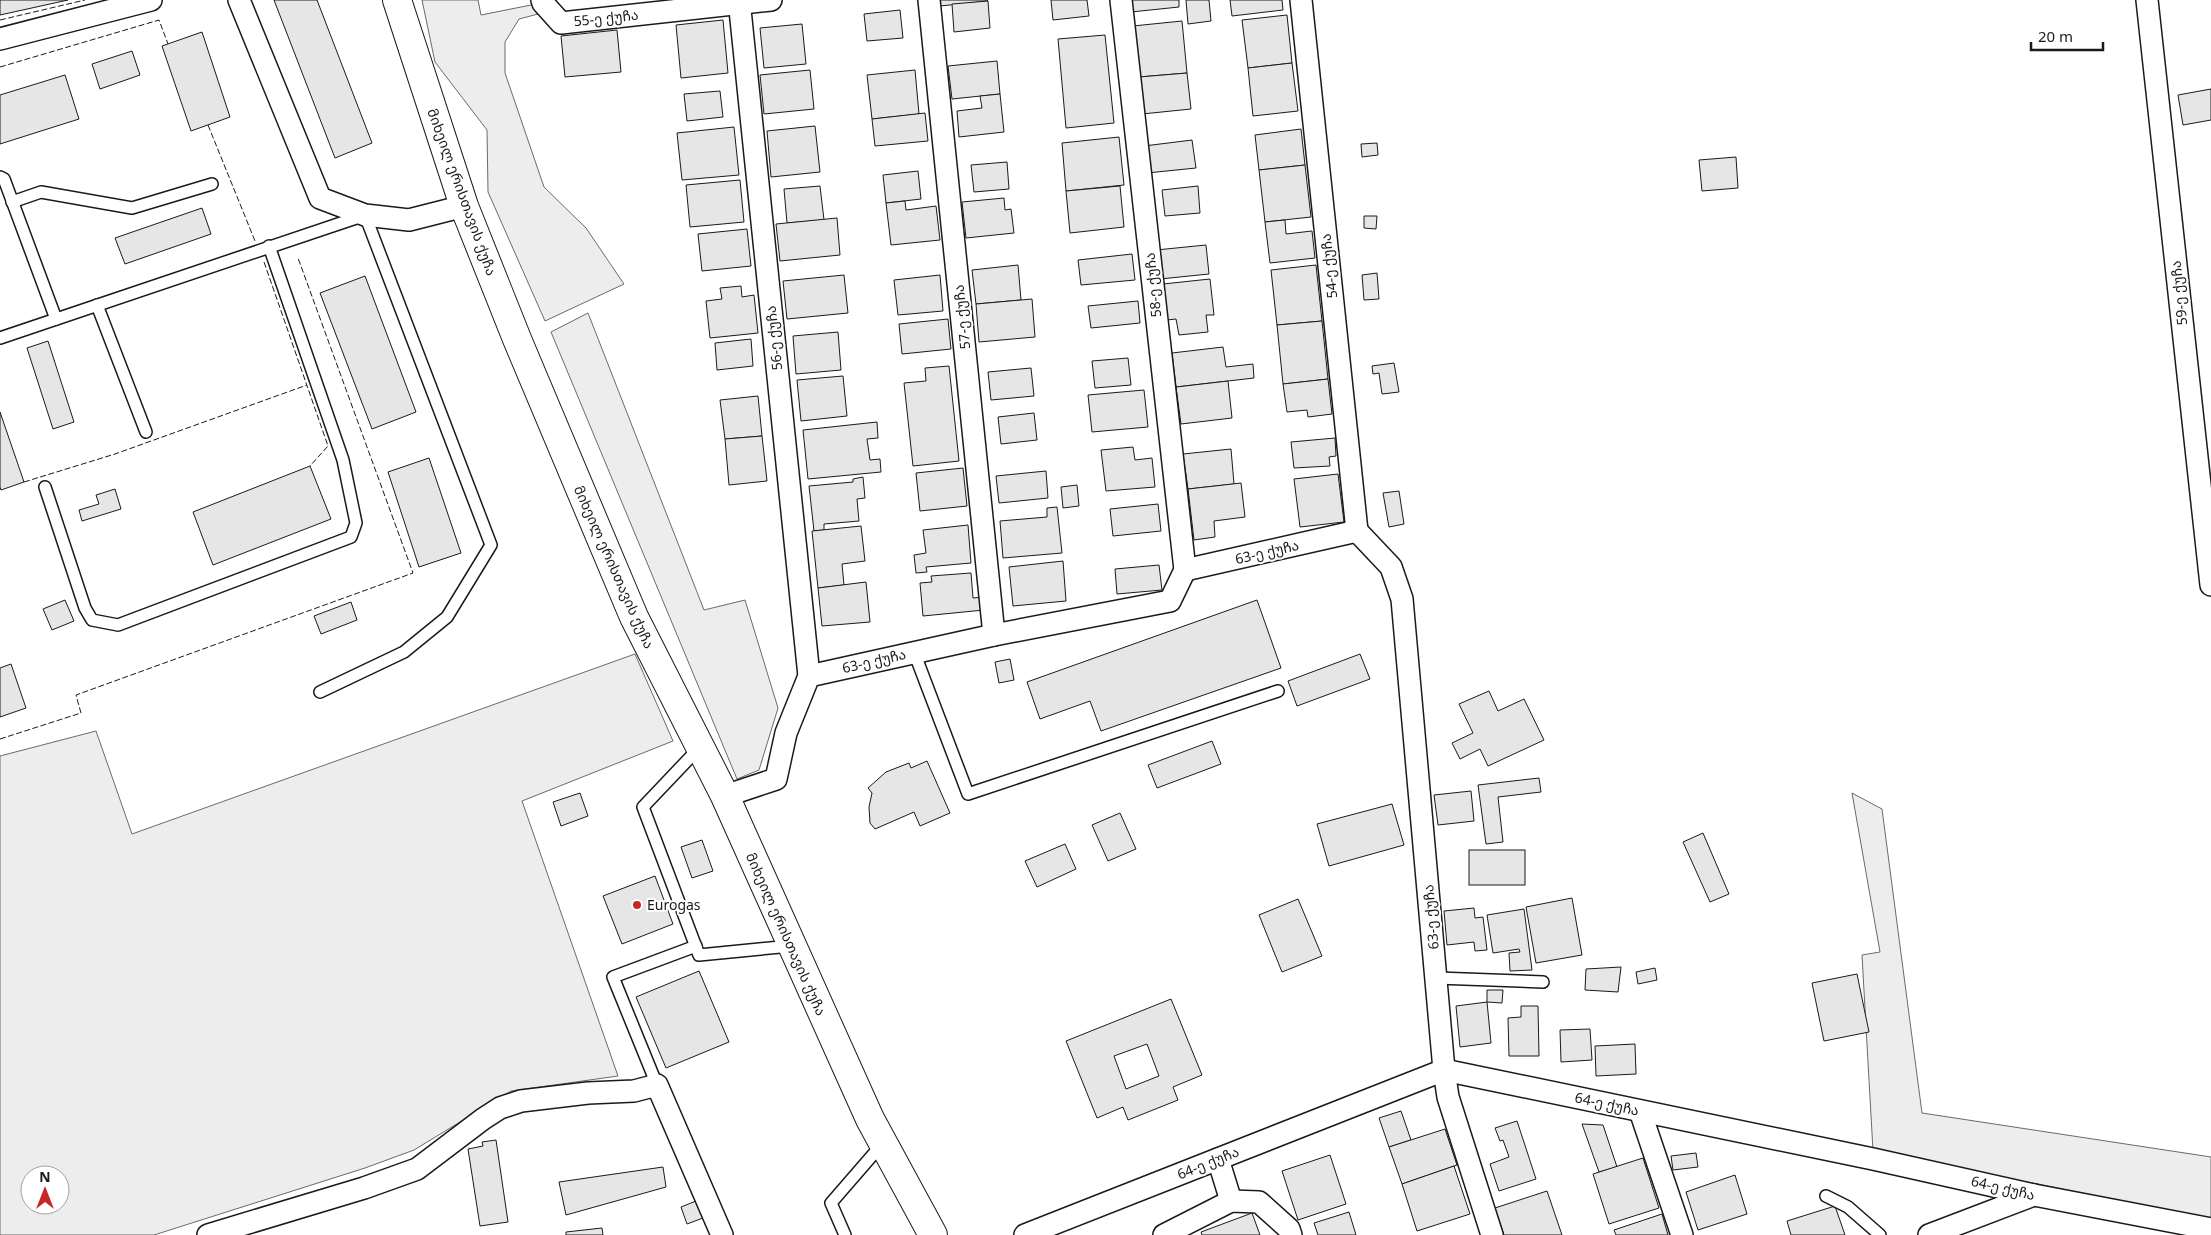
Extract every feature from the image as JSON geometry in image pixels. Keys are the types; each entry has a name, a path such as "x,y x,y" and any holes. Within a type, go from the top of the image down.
{"main road":[{"name":"მიხეილ ერისთავის ქუჩა","path":"397,0 464,206 517,339 634,617 724,796 870,1119 933,1235"}],"street":[{"path":"0,39 151,0"},
{"path":"238,0 320,198 365,215 409,220 464,206"},
{"name":"55-ე ქუჩა","path":"542,0 561,23 771,0"},
{"name":"57-ე ქუჩა","path":"929,0 994,635"},
{"name":"58-ე ქუჩა","path":"1121,0 1185,570"},
{"name":"54-ე ქუჩა","path":"1301,0 1357,531"},
{"name":"59-ე ქუჩა","path":"2147,0 2211,586"},
{"name":"56-ე ქუჩა","path":"740,2 809,676"},
{"name":"63-ე ქუჩა","path":"809,676 994,635 1170,601 1185,570 1357,531 1391,567 1402,599 1444,1070 1448,1097 1492,1235"},
{"path":"724,796 776,779 786,733 809,676"},
{"name":"64-ე ქუჩა","path":"1026,1235 1444,1070 1873,1159 2034,1195 2211,1229"},
{"path":"208,1235 417,1169 483,1119 500,1108 521,1100 588,1093 634,1091 657,1084 722,1235"},
{"path":"1640,1111 1682,1235"},
{"path":"1218,1159 1231,1201"},
{"path":"1929,1235 2034,1195"},
{"path":"1164,1235 1231,1201 1259,1202 1289,1229 1291,1235"}],"lane":[{"path":"0,177 4,179 56,319"},
{"path":"12,202 41,192 132,208 212,184"},
{"path":"0,338 365,215 491,546 448,617 404,652 320,692"},
{"path":"45,487 85,608 92,620 118,625 351,537 356,523 342,460 269,246"},
{"path":"97,305 146,432"},
{"path":"914,652 968,794 1278,691"},
{"path":"700,748 643,807 699,955 791,946"},
{"path":"657,1084 613,977 696,946"},
{"path":"1436,978 1543,982"},
{"path":"845,1235 831,1203 883,1143"},
{"path":"1826,1196 1848,1207 1880,1235"}],"shaded area":[{"path":"422,0 478,0 481,15 536,4 538,14 519,19 505,42 505,73 544,187 586,228 624,284 545,321 488,192 487,130 435,62"},
{"path":"588,313 704,610 745,600 778,708 759,770 737,779 551,332"},
{"path":"635,654 673,741 522,801 618,1076 511,1091 414,1150 365,1168 154,1235 0,1235 0,756 96,731 132,834"},
{"path":"1852,793 1882,809 1922,1113 2211,1157 2211,1219 1873,1151 1862,955 1880,952"}],"building":[{"path":"0,0 68,0 0,15"},
{"path":"274,0 317,0 372,143 335,158"},
{"path":"939,0 987,0 988,1 940,6"},
{"path":"1051,0 1087,0 1089,16 1053,20"},
{"path":"1130,0 1179,0 1179,7 1131,12"},
{"path":"1186,0 1209,0 1211,21 1188,24"},
{"path":"1230,0 1282,0 1283,10 1232,16"},
{"path":"988,1 990,28 954,32 952,4"},
{"path":"900,10 903,38 867,41 864,14"},
{"path":"1287,15 1292,63 1248,68 1242,20"},
{"path":"723,20 728,73 681,78 676,25"},
{"path":"1182,21 1187,73 1139,77 1133,26"},
{"path":"802,24 806,64 764,68 760,28"},
{"path":"617,30 621,72 565,77 561,36"},
{"path":"202,32 230,117 191,131 162,46"},
{"path":"1105,35 1114,123 1066,128 1058,39"},
{"path":"132,51 140,75 100,89 92,64"},
{"path":"997,61 1000,94 952,99 948,66"},
{"path":"1292,63 1298,111 1253,116 1248,68"},
{"path":"810,70 814,109 764,114 760,75"},
{"path":"915,70 919,114 872,119 867,75"},
{"path":"1187,73 1191,109 1142,114 1139,77"},
{"path":"65,75 79,119 0,144 0,95"},
{"path":"2211,89 2211,120 2183,125 2178,95"},
{"path":"720,91 723,117 687,121 684,94"},
{"path":"1000,94 1004,132 959,137 957,111 982,108 980,96"},
{"path":"925,113 928,141 875,146 872,119"},
{"path":"815,126 820,172 771,177 767,131"},
{"path":"734,127 739,175 682,180 677,133"},
{"path":"1301,129 1305,165 1259,170 1255,135"},
{"path":"1119,137 1124,185 1066,191 1062,143"},
{"path":"1192,140 1196,168 1147,173 1144,146"},
{"path":"1377,143 1378,155 1362,157 1361,144"},
{"path":"1736,157 1738,188 1702,191 1699,160"},
{"path":"1007,162 1009,189 974,192 971,165"},
{"path":"1305,165 1311,217 1265,222 1259,170"},
{"path":"918,171 921,199 886,203 883,175"},
{"path":"740,180 744,222 690,227 686,185"},
{"path":"820,186 824,220 787,223 784,189"},
{"path":"1120,186 1124,227 1070,233 1066,191"},
{"path":"1198,186 1200,213 1165,216 1162,190"},
{"path":"1004,198 1005,210 1011,209 1014,233 966,238 962,202"},
{"path":"905,201 906,210 936,206 940,240 891,245 886,203"},
{"path":"202,208 211,234 125,264 115,238"},
{"path":"1364,216 1377,216 1376,229 1364,228"},
{"path":"837,218 840,255 780,261 776,224"},
{"path":"1285,220 1286,234 1312,231 1315,258 1270,263 1265,222"},
{"path":"747,229 751,266 702,271 698,234"},
{"path":"1206,245 1209,274 1160,279 1156,250"},
{"path":"1132,254 1135,280 1081,285 1078,260"},
{"path":"1018,265 1021,300 976,304 972,270"},
{"path":"1316,265 1322,321 1277,325 1271,270"},
{"path":"1377,273 1379,299 1364,300 1362,275"},
{"path":"844,275 848,313 787,319 783,281"},
{"path":"940,275 943,311 898,315 894,280"},
{"path":"365,276 416,412 372,429 320,293"},
{"path":"1210,279 1214,315 1206,315 1208,332 1179,335 1176,319 1167,320 1163,284"},
{"path":"741,286 742,297 754,295 758,333 710,338 706,301 722,299 720,288"},
{"path":"1032,299 1035,337 979,342 976,304"},
{"path":"1138,301 1140,323 1091,328 1088,306"},
{"path":"948,319 951,349 902,354 899,324"},
{"path":"1322,321 1328,379 1283,384 1277,325"},
{"path":"838,332 841,370 796,374 793,336"},
{"path":"751,339 753,366 717,370 715,343"},
{"path":"48,341 74,422 53,429 27,348"},
{"path":"1223,347 1226,367 1253,364 1254,378 1176,387 1172,353"},
{"path":"1128,358 1131,385 1095,388 1092,361"},
{"path":"1394,363 1399,392 1382,394 1379,373 1373,374 1372,366"},
{"path":"949,366 959,461 913,466 904,383 926,381 925,368"},
{"path":"1031,368 1034,396 991,400 988,372"},
{"path":"843,376 847,416 801,421 797,380"},
{"path":"1328,379 1332,414 1308,417 1307,410 1287,412 1283,384"},
{"path":"1228,381 1232,418 1181,424 1176,387"},
{"path":"1144,390 1148,427 1092,432 1088,395"},
{"path":"758,396 762,436 725,439 720,400"},
{"path":"0,412 24,482 1,490 0,487"},
{"path":"1034,413 1037,440 1001,444 998,417"},
{"path":"877,422 878,438 867,439 870,460 880,459 881,472 808,479 803,430"},
{"path":"762,436 767,481 729,485 725,439"},
{"path":"1335,438 1336,456 1329,457 1330,466 1294,468 1291,442"},
{"path":"1133,447 1135,460 1152,458 1155,487 1106,491 1101,450"},
{"path":"1231,449 1234,484 1188,489 1183,454"},
{"path":"429,458 461,553 419,567 388,472"},
{"path":"310,466 331,519 213,565 193,512"},
{"path":"963,468 967,506 920,511 916,473"},
{"path":"1046,471 1048,498 999,503 996,476"},
{"path":"1338,474 1344,522 1300,527 1294,479"},
{"path":"863,477 865,498 857,499 859,521 824,524 824,530 814,531 809,486 853,482 853,479"},
{"path":"1241,483 1245,517 1214,521 1215,537 1194,540 1188,489"},
{"path":"1077,485 1079,506 1063,508 1061,487"},
{"path":"115,489 121,509 82,521 79,510 99,504 96,495"},
{"path":"1399,491 1404,524 1389,527 1383,493"},
{"path":"1158,504 1161,531 1113,536 1110,509"},
{"path":"1057,507 1062,553 1003,558 1000,521 1047,517 1047,508"},
{"path":"968,525 971,563 926,567 927,572 916,573 914,555 926,553 923,530"},
{"path":"861,526 865,561 842,564 844,585 818,588 812,531"},
{"path":"1063,561 1066,601 1013,606 1009,567"},
{"path":"1159,565 1162,590 1117,594 1115,569"},
{"path":"971,573 973,598 983,597 984,610 923,616 920,583 932,582 931,576"},
{"path":"866,582 870,622 822,626 818,588"},
{"path":"65,600 74,621 52,630 43,609"},
{"path":"1257,600 1281,668 1101,731 1090,701 1040,719 1027,682"},
{"path":"351,602 357,620 321,634 314,616"},
{"path":"1360,654 1370,679 1297,706 1288,681"},
{"path":"1010,659 1014,680 999,683 995,662"},
{"path":"11,664 26,708 0,717 0,668"},
{"path":"1489,691 1498,711 1524,699 1544,740 1488,766 1480,749 1460,759 1452,743 1473,733 1459,704"},
{"path":"1212,741 1221,764 1157,788 1148,765"},
{"path":"927,761 950,813 920,826 914,812 875,829 870,823 869,807 872,793 868,788 886,772 909,763 911,768"},
{"path":"1539,778 1541,792 1498,797 1503,842 1486,844 1478,785"},
{"path":"1471,791 1474,821 1438,825 1434,795"},
{"path":"580,793 588,816 561,826 553,802"},
{"path":"1392,804 1404,845 1329,866 1317,824"},
{"path":"1120,813 1136,849 1108,861 1092,825"},
{"path":"1703,833 1729,894 1710,902 1683,842"},
{"path":"702,840 713,871 692,878 681,847"},
{"path":"1065,844 1076,869 1037,887 1025,861"},
{"path":"1469,850 1525,850 1525,885 1469,885"},
{"path":"655,876 673,924 622,944 603,896"},
{"path":"1572,898 1582,955 1536,963 1526,907"},
{"path":"1298,899 1322,956 1282,972 1259,915"},
{"path":"1474,908 1475,918 1483,917 1487,950 1475,951 1474,942 1447,945 1444,911"},
{"path":"1524,909 1532,970 1510,971 1509,953 1520,952 1519,949 1493,953 1487,915"},
{"path":"1621,967 1618,992 1585,990 1586,969"},
{"path":"1655,968 1657,980 1638,984 1636,972"},
{"path":"699,971 729,1042 666,1068 636,997"},
{"path":"1857,974 1869,1032 1824,1041 1812,983"},
{"path":"1487,990 1503,990 1502,1003 1487,1002"},
{"path":"1171,999 1202,1075 1173,1087 1178,1100 1128,1120 1123,1107 1097,1118 1066,1041","holes":["1147,1044 1159,1076 1126,1089 1114,1056"]},
{"path":"1487,1002 1491,1043 1460,1047 1456,1006"},
{"path":"1521,1006 1538,1006 1539,1056 1509,1056 1508,1018 1521,1017"},
{"path":"1590,1029 1592,1060 1561,1062 1560,1030"},
{"path":"1635,1044 1636,1074 1596,1076 1595,1046"},
{"path":"1401,1111 1411,1140 1389,1147 1379,1118"},
{"path":"1517,1121 1536,1179 1499,1191 1490,1164 1509,1157 1503,1140 1500,1141 1495,1128"},
{"path":"1582,1124 1603,1125 1617,1167 1599,1172"},
{"path":"1445,1129 1457,1165 1402,1184 1389,1147"},
{"path":"496,1140 508,1222 480,1226 468,1149 483,1146 482,1142"},
{"path":"1696,1153 1698,1167 1673,1170 1671,1156"},
{"path":"1330,1155 1346,1204 1298,1220 1282,1171"},
{"path":"1643,1158 1659,1208 1609,1224 1593,1174"},
{"path":"1454,1166 1470,1214 1417,1231 1402,1184"},
{"path":"663,1167 666,1187 566,1215 559,1182"},
{"path":"1735,1175 1747,1214 1698,1230 1686,1192"},
{"path":"1547,1191 1562,1235 1504,1235 1495,1208"},
{"path":"696,1201 703,1218 687,1224 681,1207"},
{"path":"1835,1206 1845,1235 1791,1235 1787,1221"},
{"path":"1349,1212 1356,1235 1318,1235 1314,1223"},
{"path":"1252,1213 1260,1235 1202,1235 1201,1232"},
{"path":"1662,1214 1668,1235 1616,1235 1614,1230"},
{"path":"602,1228 603,1235 566,1235 566,1232"}],"fence":[{"path":"0,20 85,0"},
{"path":"0,67 159,20 168,44"},
{"path":"208,125 255,241"},
{"path":"0,739 81,713 76,695 413,573 298,258"},
{"path":"264,262 328,446 310,466"},
{"path":"24,482 115,454 307,385"}],"place":[{"name":"Eurogas","path":"637,905"}]}
